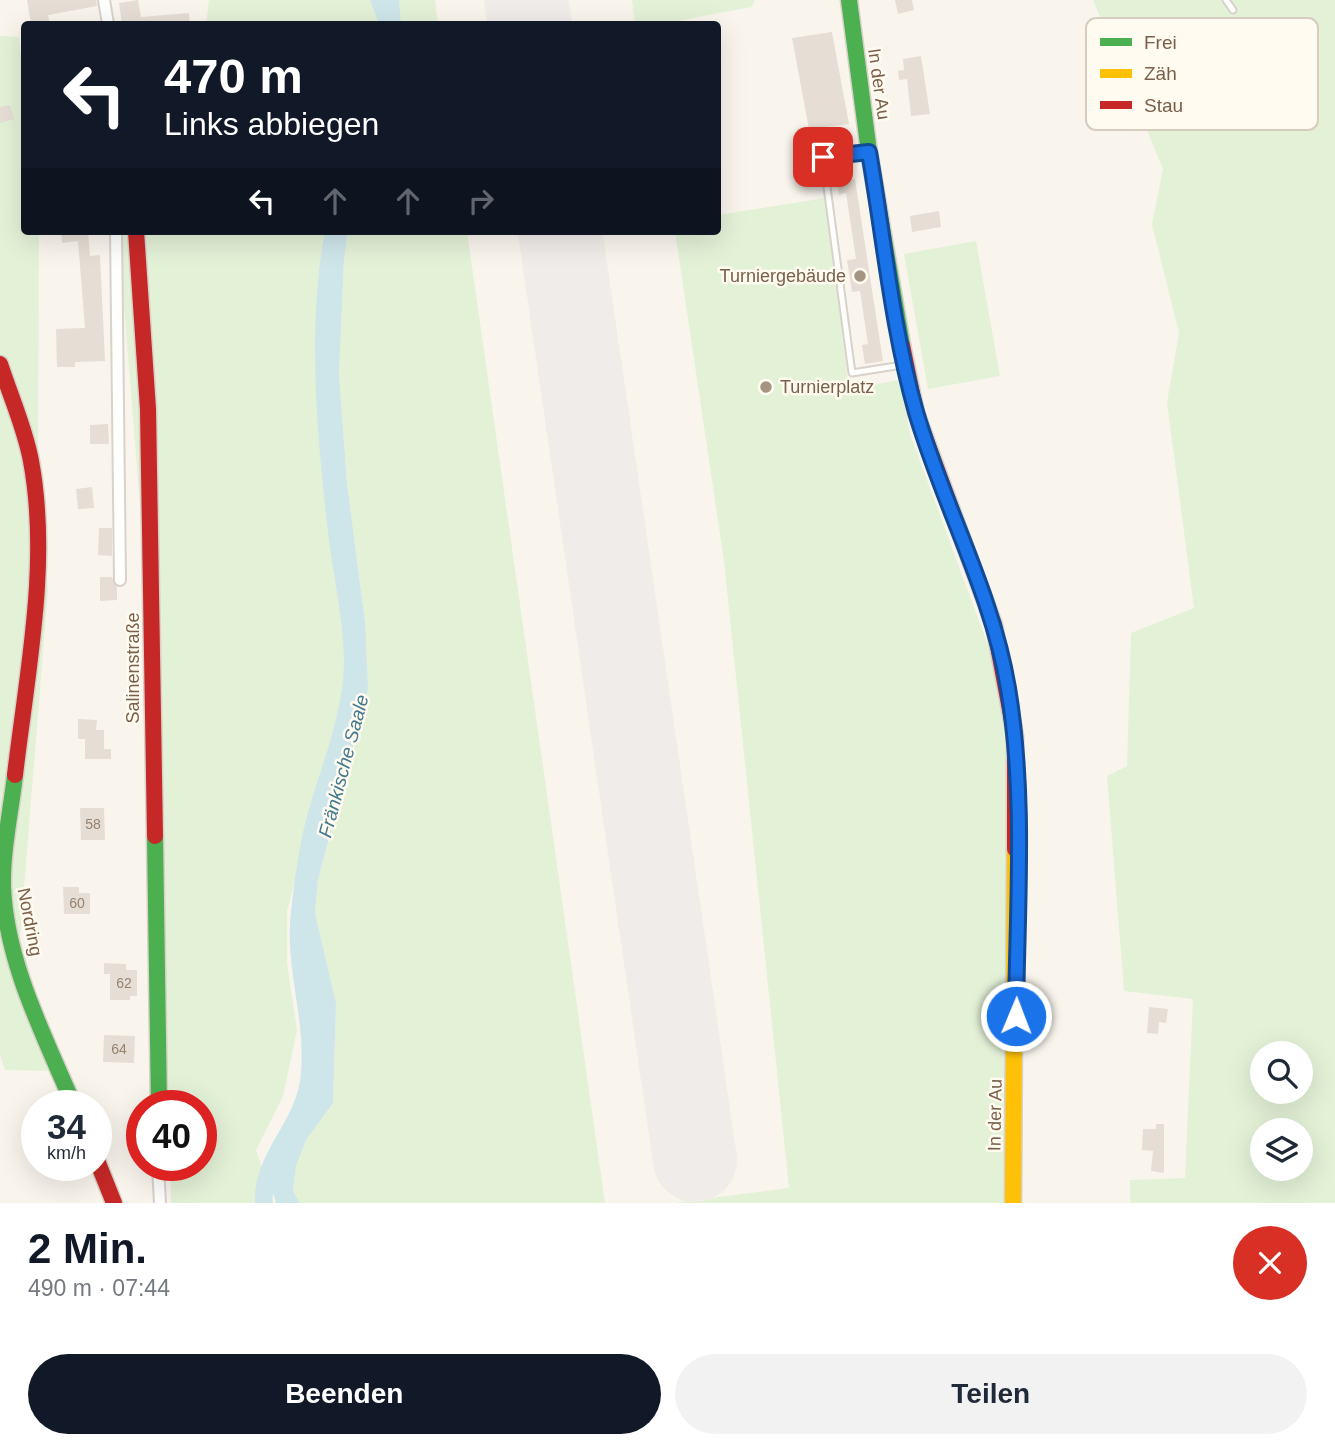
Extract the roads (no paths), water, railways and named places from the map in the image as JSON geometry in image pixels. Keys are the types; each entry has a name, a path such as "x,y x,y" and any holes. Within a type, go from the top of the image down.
{"street":[{"path":"104,0 108,21"},
{"name":"In der Au","path":"849,0 869,152 905,364 916,413 994,625 1015,736 1013,1203"},
{"path":"116,235 120,580"},
{"name":"Salinenstraße","path":"136,235 151,503 159,1090"},
{"name":"Nordring","path":"0,364 32,459 38,518 37,581 3,886 12,943 31,1004 67,1090"},
{"path":"105,1181 114,1203"},
{"path":"159,1181 160,1203"}],"lane":[{"path":"1226,0 1233,10"},
{"path":"869,152 823,157 852,373 905,364"}],"water":[{"path":"370,0 399,0 401,21 378,21"},
{"name":"Fränkische Saale","path":"324,235 347,235 339,375 347,483 365,622 368,689 318,880 315,913 336,1003 333,1103 306,1140 296,1166 293,1191 300,1203 276,1203 273,1193 272,1203 255,1203 260,1170 290,1112 300,1081 301,1038 291,954 291,912 304,828 334,726 343,685 342,631 330,548 317,419 315,343"}],"place":[{"name":"Turniergebäude","path":"860,276"},
{"name":"Turnierplatz","path":"766,387"}]}
